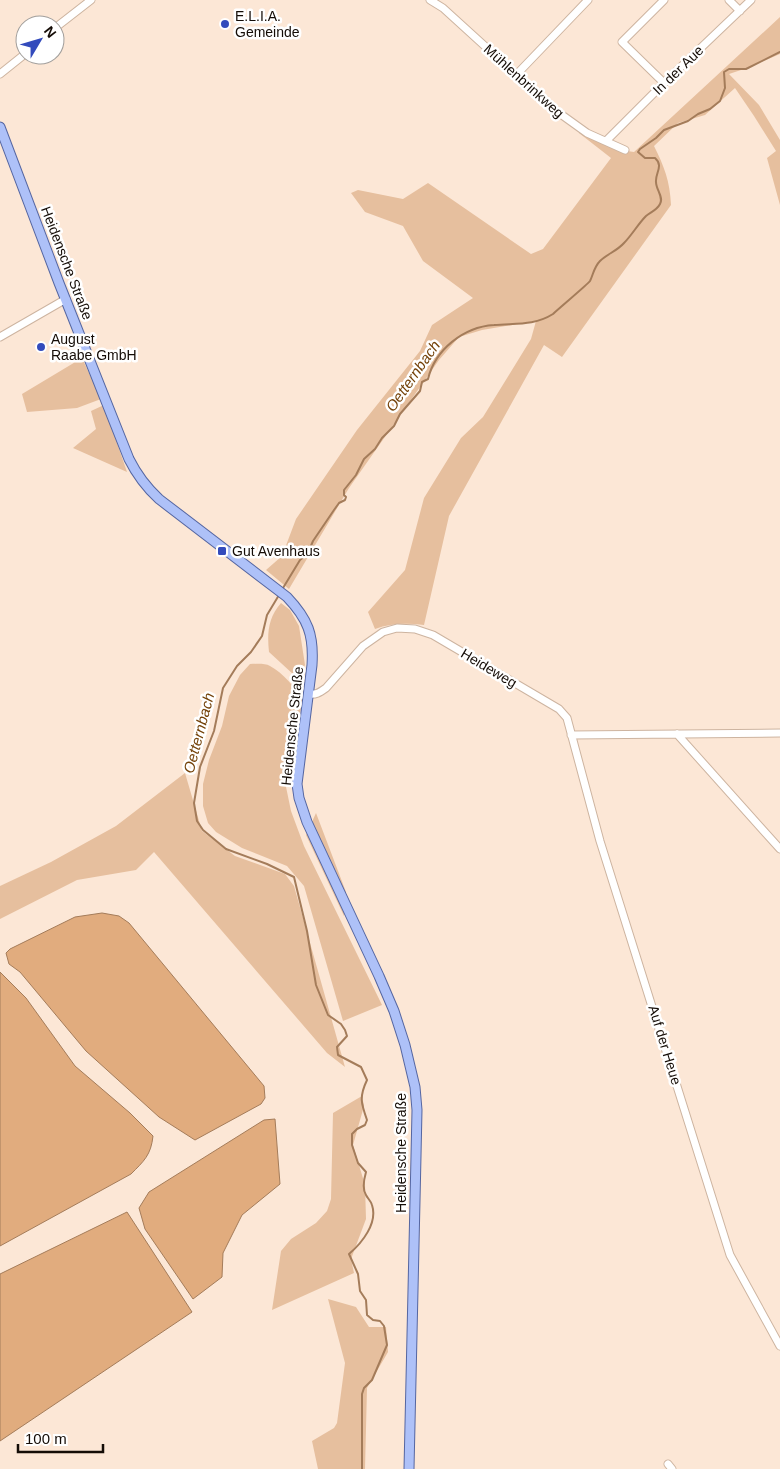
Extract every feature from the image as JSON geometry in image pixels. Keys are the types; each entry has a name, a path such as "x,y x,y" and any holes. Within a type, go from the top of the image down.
{"main road":[{"name":"Heidensche Straße","path":"0,127 129,459 142,482 159,499 287,598 299,610 306,622 310,635 313,649 297,784 303,812 394,1010 409,1059 415,1087 417,1110 409,1469"}],"street":[{"path":"65,20 90,0"},
{"name":"Mühlenbrinkweg","path":"430,0 443,8 571,122 587,133 625,150"},
{"path":"516,75 588,0"},
{"path":"664,0 622,42 664,82"},
{"path":"729,0 740,11"},
{"name":"In der Aue","path":"606,141 664,82 751,0"},
{"path":"0,74 15,62"},
{"path":"0,337 66,299"},
{"name":"Heideweg","path":"308,694 314,695 326,688 363,646 383,632 397,628 415,629 433,635 559,709 567,718 571,735"},
{"path":"571,735 780,733"},
{"path":"677,734 780,849"},
{"name":"Auf der Heue","path":"571,735 600,841 730,1255 780,1346"}],"shaded area":[{"path":"780,17 780,54 729,74 759,105 780,140 780,205 767,158 776,151 735,88 705,115 678,123 654,146 666,174 671,205 562,357 544,345 449,516 424,625 399,624 375,629 368,612 405,570 424,498 461,438 483,417 531,339 536,321 482,330 459,337 439,360 349,488 289,589 266,570 282,556 296,519 357,430 420,351 432,325 473,298 423,261 403,226 365,212 351,193 358,190 403,199 428,183 531,254 543,249 611,158 579,133 585,132 614,149 634,152"},
{"path":"82,358 101,399 77,408 27,412 22,394"},
{"path":"104,405 127,472 73,448 96,429 91,411"},
{"path":"281,603 290,610 299,626 305,665 300,675 294,675 269,652 269,626 273,614"},
{"path":"250,664 266,664 275,669 289,681 303,701 291,747 285,782 291,811 304,846 382,1005 343,1021 304,886 287,866 242,848 216,832 208,823 203,806 203,784 209,760 222,726 229,696 240,675"},
{"path":"185,773 202,831 235,856 285,874 294,886 345,1067 327,1053 154,852 136,870 77,880 0,919 0,886 51,862 116,826"},
{"path":"316,813 346,892 344,916 306,835"},
{"path":"102,913 119,916 129,923 264,1086 265,1098 261,1104 195,1140 159,1117 86,1051 20,972 9,964 6,953 10,949 75,917"},
{"path":"0,972 26,998 75,1066 130,1113 153,1136 151,1148 146,1157 131,1174 0,1246"},
{"path":"362,1096 364,1106 353,1145 365,1185 366,1219 351,1259 354,1273 272,1310 281,1251 291,1239 316,1223 327,1211 331,1199 333,1113"},
{"path":"275,1119 280,1184 242,1215 223,1253 222,1277 193,1299 145,1229 139,1208 149,1192 264,1120"},
{"path":"127,1212 192,1312 0,1441 0,1274"},
{"path":"328,1299 356,1307 369,1327 386,1327 388,1352 367,1388 365,1469 318,1469 312,1441 334,1428 337,1423 345,1363"}],"waterway":[{"name":"Oetternbach","path":"283,588 300,560 308,553 313,541 334,510 339,503 345,500 344,490 356,475 364,459 394,426 400,414 420,391 422,382 428,379 432,368 444,350 461,335 472,330 546,318 578,292 590,281 600,261 621,246 643,219 660,204 661,199 656,182 659,167 658,161 655,158 645,158 638,152 640,149 664,130 688,121 720,101 725,88 724,72 729,69 746,69 780,52"},
{"name":"Oetternbach","path":"279,595 267,615 262,636 251,652 237,666 223,688 214,731 200,767 194,803 197,821 203,830 226,849 267,864 294,877 307,931 316,985 328,1015 341,1024 347,1036 337,1047 338,1055 361,1067 367,1080 362,1100 367,1120 365,1125 352,1134 352,1145 358,1163 366,1172 364,1190 372,1205 373,1219 364,1238 349,1254 358,1274 360,1291 366,1300 367,1315 373,1320 380,1321 384,1326 387,1345 372,1380 364,1388 362,1394 362,1469"}],"place":[{"name":"E.L.I.A. Gemeinde","path":"225,24"},
{"name":"August Raabe GmbH","path":"41,347"},
{"name":"Gut Avenhaus","path":"222,551"}]}
